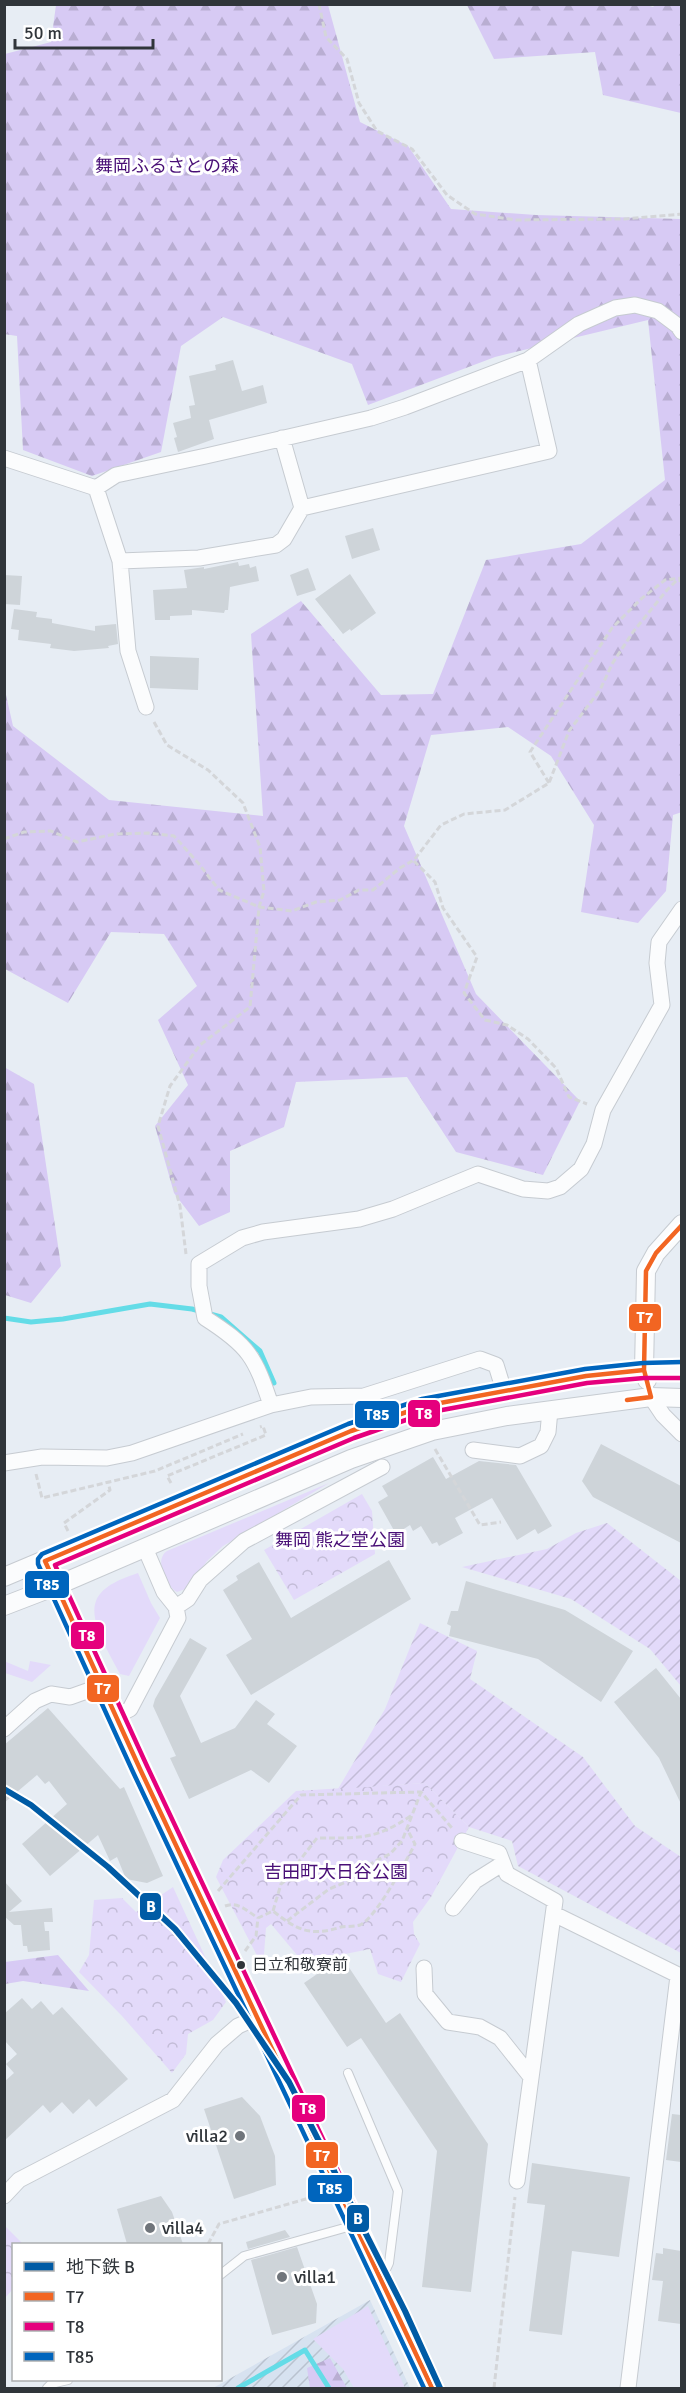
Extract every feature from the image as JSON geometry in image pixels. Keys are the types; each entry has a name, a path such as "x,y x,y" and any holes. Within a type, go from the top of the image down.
{"street":[{"path":"96,488 116,475 371,418 528,360 579,324 615,308 636,305 658,311 678,326 681,332"},
{"path":"302,508 549,451 528,360"},
{"path":"120,561 199,558 276,545 284,539 302,508 282,438"},
{"path":"4,458 96,488"},
{"path":"96,488 120,561 128,651 146,707"},
{"path":"271,1405 254,1359 231,1334 205,1318 201,1299 199,1264 242,1238 263,1232 358,1219 393,1209 478,1174 523,1189 548,1191 560,1187 581,1169 594,1144 603,1110 662,1005 657,963 659,942 681,909"},
{"path":"681,1224 656,1253 646,1271 644,1370 651,1397 663,1415 681,1434"},
{"path":"4,1463 42,1457 107,1458 132,1454 271,1405 311,1397 364,1396 480,1359 496,1365 504,1391"},
{"path":"4,1577 351,1431 424,1406 586,1376 644,1370 681,1370"},
{"path":"4,1606 56,1586 351,1459 422,1434 507,1416 550,1410 651,1397 681,1398"},
{"path":"474,1450 520,1456 541,1446 548,1432 550,1410"},
{"path":"176,1607 188,1599 200,1580 244,1541 382,1467"},
{"path":"116,1716 130,1709 176,1627 178,1618 176,1607 164,1592 145,1548"},
{"path":"45,1561 256,2018 432,2388"},
{"path":"4,1729 35,1701 51,1694 70,1697 101,1686"},
{"path":"462,1841 499,1853 507,1874 555,1901 517,2181"},
{"path":"453,1908 476,1881 502,1864"},
{"path":"554,1914 680,1977 628,2388"},
{"path":"424,1968 425,1994 448,2022 480,2027 500,2038 531,2077"},
{"path":"4,2196 20,2180 173,2100 217,2044 238,2026 256,2018"}],"lane":[{"path":"348,2073 399,2191 389,2263 381,2280"},
{"path":"222,2273 244,2256 356,2225"},
{"path":"47,2388 51,2384 61,2381"}],"path":[{"path":"319,4 326,37 347,59 359,103 377,131 412,149 447,195 475,214 516,220 625,219 681,214"},
{"path":"549,783 530,752 612,628 641,599 665,580 680,580"},
{"path":"4,838 24,832 51,831 78,842 115,834 148,833 174,836 219,890 259,907 292,911 316,902 340,900 359,890 373,890 400,868 414,860 441,825 464,814 505,810 549,783 569,731 600,690 612,664 633,632 667,590 680,580"},
{"path":"146,707 167,745 208,770 243,803 260,847 264,891 259,907 250,1007 200,1046 170,1086 158,1126 180,1206 187,1260 199,1275"},
{"path":"414,860 435,882 443,908 477,957 464,993 485,1020 507,1025 528,1039 556,1068 569,1097 603,1110"},
{"path":"171,1483 167,1476 266,1435 263,1426"},
{"path":"434,1448 480,1525 501,1522"},
{"path":"68,1532 64,1523 110,1490 108,1482"},
{"path":"287,1922 329,1889 346,1882 375,1861 390,1854 402,1841 421,1792"},
{"path":"421,1792 462,1841"},
{"path":"218,1891 300,1794 421,1792"},
{"path":"258,1918 273,1911 281,1884 291,1876 317,1838 372,1836 390,1830 413,1814"},
{"path":"273,1911 295,1927 314,1932 360,1925 369,1917 393,1883 415,1844 407,1829"},
{"path":"225,1906 231,1904 241,1906 258,1918"},
{"path":"244,1951 256,1936 258,1918"},
{"path":"494,2388 517,2181"},
{"path":"209,2243 219,2224 339,2189"}],"shaded area":[{"path":"370,2300 410,2388 213,2388"}],"green space":[{"path":"643,4 653,7 655,5 681,5 681,113 603,95 595,52 494,59 467,5"},
{"name":"舞岡ふるさとの森","path":"56,5 328,5 360,122 408,146 451,209 536,215 681,219 682,812 673,815 666,891 638,923 581,912 594,825 551,756 508,727 431,735 404,826 476,994 580,1101 543,1175 456,1152 407,1077 296,1082 284,1127 230,1151 230,1212 199,1226 174,1193 155,1126 188,1085 158,1020 197,986 164,934 111,932 68,1003 5,969 4,686 13,726 109,800 263,816 251,634 301,601 381,695 433,694 486,560 581,544 665,480 648,320 495,357 368,405 352,364 223,317 181,346 161,452 92,476 23,450 17,336 4,334 5,54 51,42"},
{"path":"4,1067 34,1084 61,1266 31,1303 5,1295"},
{"path":"329,1483 223,1546 207,1561 188,1588 177,1592 165,1578 161,1560 167,1551"},
{"name":"舞岡 熊之堂公園","path":"362,1494 372,1511 375,1554 294,1600 264,1550"},
{"path":"607,1523 681,1581 681,1686 650,1649 571,1599 462,1567 547,1549 576,1533"},
{"path":"138,1573 160,1618 129,1676 120,1674 106,1648 94,1609 103,1591 114,1583"},
{"path":"420,1623 477,1651 470,1679 583,1757 635,1826 681,1857 681,1953 518,1866 512,1841 469,1827 425,1783 338,1789 385,1709"},
{"path":"4,1661 28,1671 30,1661 51,1665 32,1682 5,1673"},
{"name":"吉田町大日谷公園","path":"425,1783 469,1827 431,1897 413,1922 414,1934 420,1944 401,1982 378,1974 370,1949 320,1959 297,1955 271,1924 266,1928 263,1967 216,1877 223,1860 296,1791"},
{"path":"173,1887 226,2002 213,2020 188,2034 186,2054 172,2073 122,2016 79,1972 89,1955 94,1900 122,1898 136,1912"},
{"path":"58,1955 89,1991 23,1981 5,1984 5,1962"},
{"path":"5,2226 22,2243 12,2243 12,2290 5,2298"},
{"path":"368,2306 405,2388 354,2388 343,2369 313,2339"},
{"path":"330,2358 347,2388 310,2388 307,2368"}],"building":[{"path":"233,360 242,391 263,385 267,403 209,420 214,439 178,452 173,423 191,418 189,406 195,405 189,376 216,370 215,365"},
{"path":"373,528 380,550 352,559 345,536"},
{"path":"238,562 239,566 249,564 250,568 256,566 259,581 230,587 228,610 224,613 192,610 192,615 170,616 170,620 155,620 153,590 187,588 184,570 204,567 204,569"},
{"path":"308,568 316,590 297,596 290,575"},
{"path":"350,574 376,613 343,634 315,599"},
{"path":"4,575 22,576 20,605 4,604"},
{"path":"14,609 37,612 36,617 52,619 52,623 95,631 95,626 116,624 118,644 108,646 109,648 74,651 50,648 51,644 18,640 19,630 11,629"},
{"path":"150,656 199,658 198,690 150,688"},
{"path":"601,1444 681,1486 681,1543 593,1497 582,1481"},
{"path":"433,1457 446,1479 479,1461 516,1465 552,1526 538,1534 535,1529 517,1540 492,1498 455,1518 463,1533 439,1546 437,1542 432,1544 421,1526 413,1531 410,1525 396,1534 378,1502 388,1496 382,1486"},
{"path":"389,1560 411,1599 251,1695 226,1655 252,1639 223,1590 238,1580 236,1576 259,1562 291,1618"},
{"path":"466,1581 565,1610 633,1651 601,1702 538,1659 449,1636 451,1626 447,1624 451,1611 458,1611"},
{"path":"190,1638 207,1648 180,1696 201,1743 235,1728 256,1700 275,1714 267,1724 297,1746 269,1783 251,1770 189,1799 170,1758 176,1756 153,1706"},
{"path":"656,1668 681,1699 681,1804 659,1758 614,1702"},
{"path":"48,1708 120,1789 124,1787 163,1876 147,1883 126,1879 117,1857 110,1861 98,1835 50,1876 22,1844 67,1804 49,1781 45,1784 37,1775 4,1803 4,1745"},
{"path":"4,1881 22,1901 9,1912 52,1908 53,1922 44,1922 45,1931 49,1931 50,1950 28,1952 27,1946 23,1946 21,1925 14,1925 4,1916"},
{"path":"342,1957 386,2023 400,2013 488,2144 471,2292 422,2287 437,2151 361,2038 347,2047 304,1983"},
{"path":"22,1998 32,2009 41,2001 53,2015 62,2007 128,2079 96,2107 89,2099 73,2114 62,2102 50,2113 43,2105 4,2141 4,2082 14,2073 6,2064 17,2054 4,2040 4,2014"},
{"name":"villa2","path":"242,2097 260,2116 275,2156 276,2185 234,2199 204,2109"},
{"path":"672,2114 681,2115 681,2162 666,2160"},
{"path":"532,2163 630,2177 619,2257 572,2251 562,2335 529,2331 545,2205 527,2203"},
{"name":"villa4","path":"161,2196 172,2212 183,2243 127,2243 117,2209"},
{"path":"285,2230 290,2237 248,2249 246,2242"},
{"name":"villa1","path":"297,2247 317,2304 316,2323 272,2335 251,2260"},
{"path":"663,2248 681,2251 681,2324 658,2321 663,2281 652,2280 656,2253 663,2254"}],"waterway":[{"path":"4,1318 31,1322 63,1319 150,1304 192,1309 221,1317 260,1351 274,1383"},
{"path":"238,2388 305,2350 329,2388"}],"metro line":[{"name":"B","path":"4,1789 31,1805 108,1867 175,1929 236,2003 289,2082 405,2311 440,2388"}],"transit line":[{"name":"T7","path":"627,1400 651,1397 644,1370 646,1271 656,1253 682,1225"},
{"name":"T85","path":"424,2388 133,1772 38,1564 38,1559 42,1554 348,1424 422,1399 585,1369 643,1363 682,1362"},
{"name":"T7","path":"432,2388 140,1769 45,1561 351,1431 424,1406 586,1376 644,1370"},
{"name":"T8","path":"439,2385 147,1766 55,1565 354,1438 426,1413 587,1383 644,1378 682,1378"}],"place":[{"name":"日立和敬寮前","path":"241,1965"},
{"name":"villa2","path":"240,2136"},
{"name":"villa4","path":"150,2228"},
{"name":"villa1","path":"282,2277"}]}
